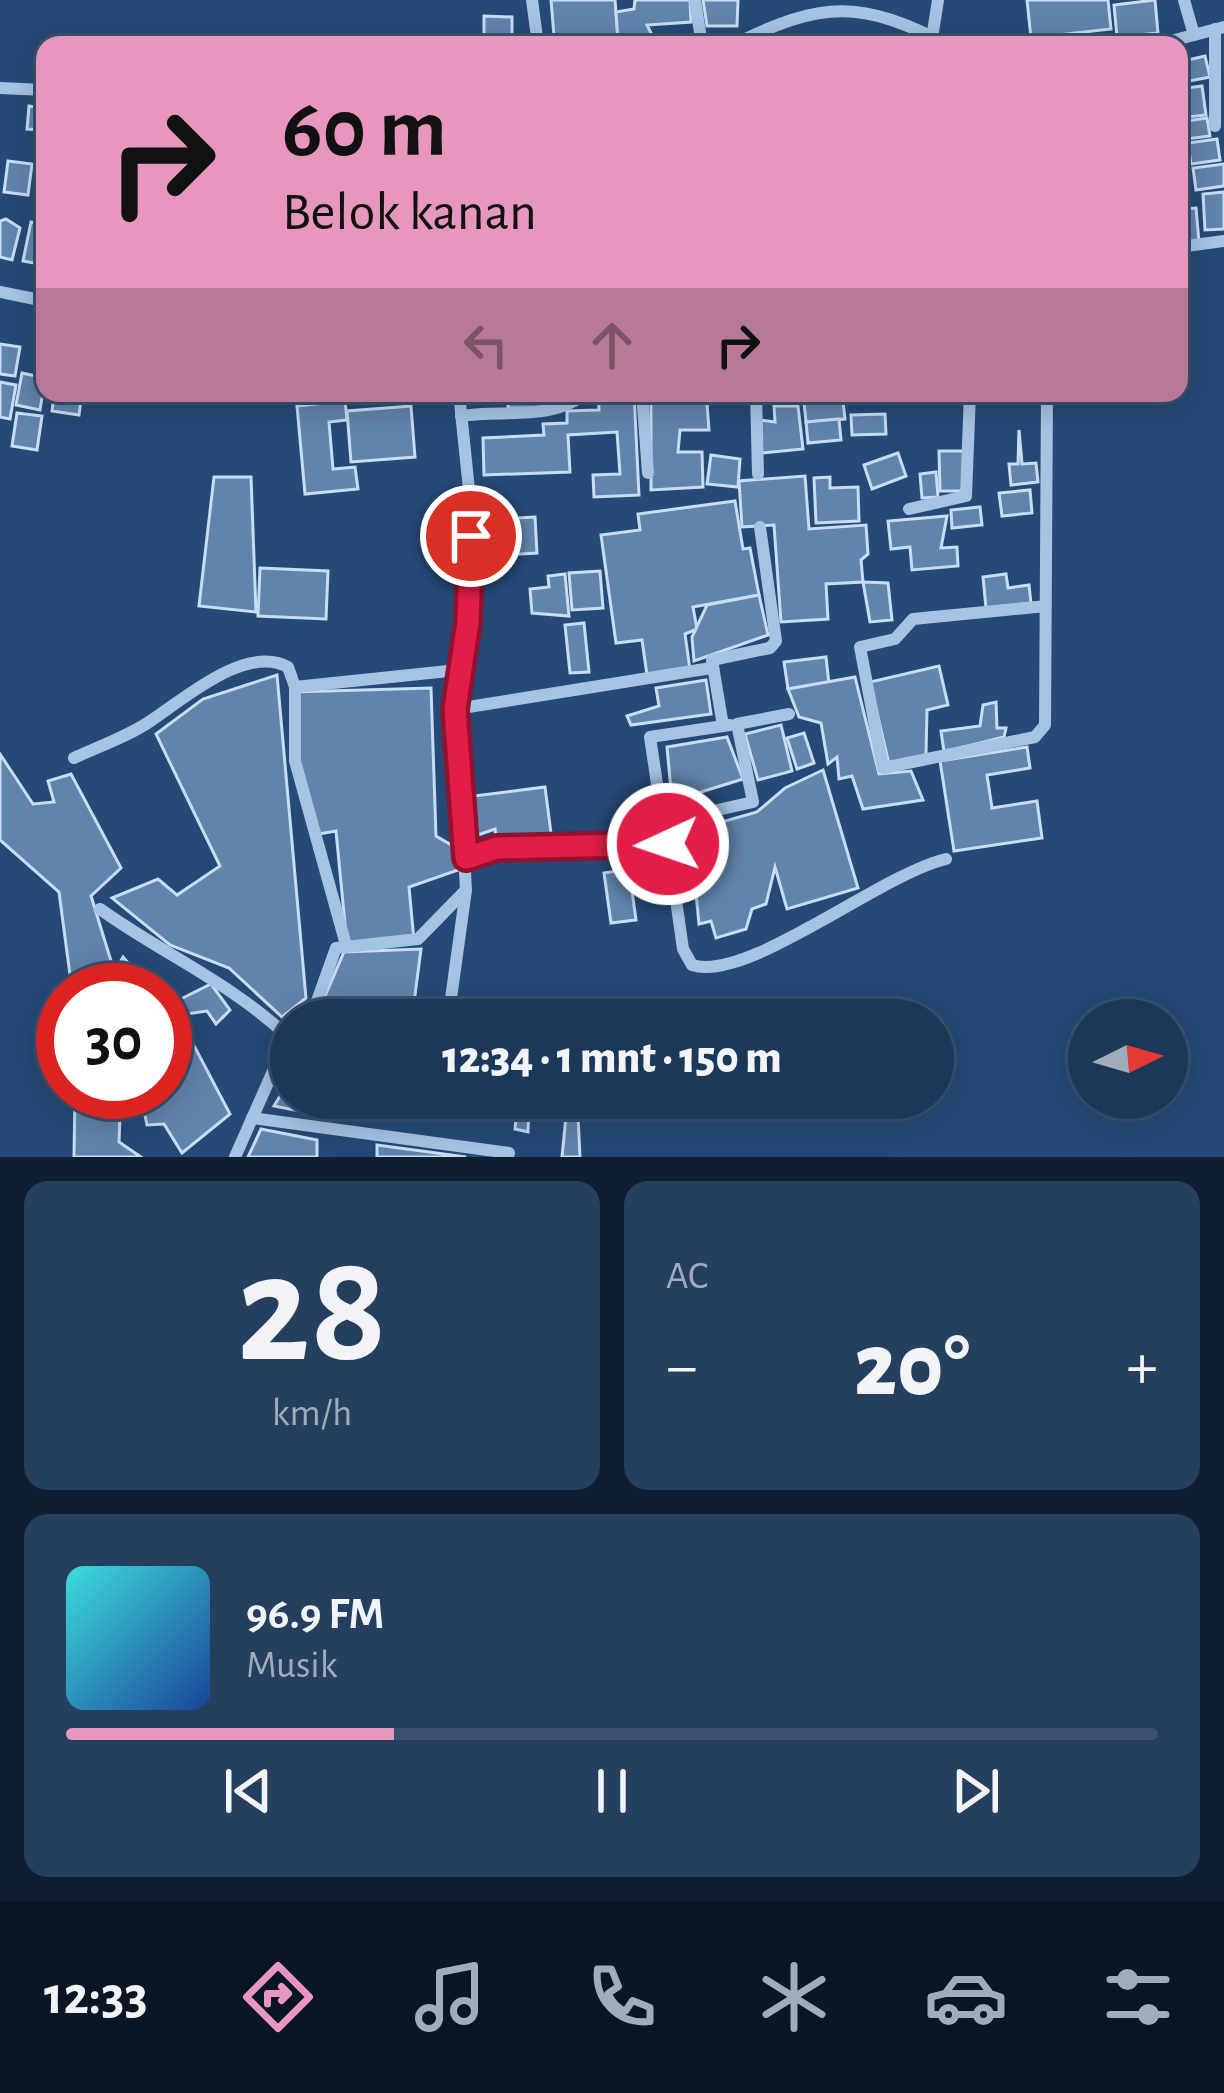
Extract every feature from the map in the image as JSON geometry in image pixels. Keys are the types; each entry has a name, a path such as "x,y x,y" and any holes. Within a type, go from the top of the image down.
{"street":[{"path":"532,0 537,36"},
{"path":"695,0 700,36"},
{"path":"933,36 938,0"},
{"path":"1184,0 1194,35"},
{"path":"755,36 833,4 878,8 925,36"},
{"path":"1188,37 1220,28 1220,105 1215,125"},
{"path":"0,88 36,90"},
{"path":"1188,246 1224,241"},
{"path":"0,292 36,299"},
{"path":"451,999 466,890 455,709 471,562 460,402"},
{"path":"461,416 508,409 538,413 564,402"},
{"path":"643,402 649,473"},
{"path":"756,402 758,474"},
{"path":"909,509 966,496 970,402"},
{"path":"1046,606 913,619 895,639 860,647 883,768 1042,732 1046,606 1047,402"},
{"path":"760,527 775,645 715,658 710,668 753,802 670,821 668,844 683,949 692,965 711,968 745,961 905,871 946,859"},
{"path":"74,758 150,722 214,676 275,662 288,667 295,687 295,761 346,945"},
{"path":"455,709 710,668"},
{"path":"295,687 458,670"},
{"path":"660,804 650,737 789,714"},
{"path":"466,858 497,848 668,844"},
{"path":"317,999 332,952 346,945 418,939 466,890"},
{"path":"100,909 167,955 212,975 270,1019"},
{"path":"236,1157 270,1076"},
{"path":"251,1118 509,1153"}],"building":[{"path":"551,0 615,0 618,36 554,36"},
{"path":"635,0 690,0 691,22 647,25 652,36 618,36 616,12 634,9"},
{"path":"703,0 738,0 737,26 707,26"},
{"path":"1027,0 1108,0 1111,29 1031,36"},
{"path":"1155,0 1158,33 1117,36 1114,5"},
{"path":"484,16 512,17 512,36 484,36"},
{"path":"1205,56 1210,77 1188,81 1188,60"},
{"path":"1202,86 1206,115 1188,117 1188,88"},
{"path":"29,106 36,107 36,130 27,129"},
{"path":"1207,118 1210,136 1188,139 1188,121"},
{"path":"1217,139 1220,160 1191,164 1188,143"},
{"path":"8,161 32,164 28,195 4,192"},
{"path":"1224,164 1224,186 1196,190 1193,168"},
{"path":"1224,192 1224,229 1205,230 1203,194"},
{"path":"1188,208 1196,208 1199,242 1188,243"},
{"path":"6,219 20,228 12,260 0,257 0,221"},
{"path":"31,222 36,223 36,263 23,261"},
{"path":"0,344 20,347 15,376 0,374"},
{"path":"22,373 36,376 40,410 16,405"},
{"path":"0,382 16,385 10,419 0,417"},
{"path":"53,402 81,402 79,415 52,411"},
{"path":"345,402 347,420 329,422 333,469 355,467 358,489 305,494 297,406"},
{"path":"508,402 556,402 556,408 508,408"},
{"path":"599,402 634,402 639,495 594,497 593,475 620,474 617,432 568,435 570,472 484,475 483,438 544,435 543,424 567,423 567,411 599,410"},
{"path":"651,402 707,403 709,430 680,430 678,452 702,452 703,487 651,490"},
{"path":"804,402 843,402 845,419 806,422"},
{"path":"411,406 415,457 351,462 347,411"},
{"path":"774,406 798,406 803,449 761,453 761,420 775,422"},
{"path":"17,413 42,416 37,450 12,446"},
{"path":"885,414 886,434 852,435 851,415"},
{"path":"839,419 841,440 808,443 806,422"},
{"path":"1019,430 1022,464 1036,463 1038,482 1011,485 1009,464 1018,464"},
{"path":"939,451 964,451 965,491 940,491"},
{"path":"898,453 906,476 872,489 864,465"},
{"path":"711,455 740,459 738,487 707,484"},
{"path":"936,472 938,497 922,498 920,474"},
{"path":"805,476 809,529 866,525 868,554 861,560 863,582 826,584 828,619 781,622 774,525 742,527 739,481"},
{"path":"214,477 251,477 256,612 199,606"},
{"path":"830,477 830,488 858,487 859,521 816,523 814,478"},
{"path":"1030,490 1032,513 1002,516 999,493"},
{"path":"735,501 743,549 750,548 759,595 693,607 697,629 685,634 690,670 647,675 642,640 616,643 601,535 640,530 638,514"},
{"path":"980,507 982,525 952,528 951,510"},
{"path":"947,516 941,548 957,547 958,566 912,570 910,547 891,549 888,521"},
{"path":"535,517 537,553 485,556 483,520"},
{"path":"260,568 328,571 326,619 258,616"},
{"path":"600,571 603,608 572,610 569,573"},
{"path":"565,574 569,616 532,613 530,589 549,587 548,576"},
{"path":"1006,574 1008,588 1029,585 1031,603 986,608 983,577"},
{"path":"863,582 888,583 892,620 870,622"},
{"path":"759,595 768,635 694,661 692,637 707,605"},
{"path":"584,623 589,672 570,673 565,625"},
{"path":"826,657 829,684 788,689 784,662"},
{"path":"939,666 948,705 927,710 926,755 889,764 870,682"},
{"path":"277,675 305,999 270,999 270,1006 229,968 170,945 112,898 158,879 177,895 220,866 156,734 203,699"},
{"path":"855,677 879,774 911,771 923,800 863,809 852,776 839,779 837,757 828,764 821,723 799,717 788,689"},
{"path":"706,680 711,714 631,725 627,716 659,706 656,688"},
{"path":"431,688 436,836 460,850 461,869 409,887 414,941 347,945 336,831 313,835 295,757 293,692"},
{"path":"996,702 997,728 1006,728 1004,737 944,752 941,731 980,726 983,705"},
{"path":"781,725 792,771 758,780 745,734"},
{"path":"804,733 814,763 797,769 787,738"},
{"path":"727,737 743,779 672,801 667,747"},
{"path":"1027,747 1030,768 987,775 992,808 1037,801 1042,838 954,851 940,761"},
{"path":"0,754 33,804 54,802 48,781 71,774 121,868 91,896 112,963 68,963 59,892 0,840"},
{"path":"823,770 858,888 787,909 775,867 766,904 752,909 746,929 716,938 711,921 699,924 690,831 757,812 785,788"},
{"path":"545,787 552,841 497,848 495,829 478,835 474,796"},
{"path":"663,854 668,884 641,887 635,862"},
{"path":"629,869 636,920 611,923 604,873"},
{"path":"421,949 415,999 324,999 344,952"},
{"path":"211,984 230,1010 216,1024 207,1011 192,1013 192,994"},
{"path":"192,1042 230,1114 182,1153 164,1124 147,1125 146,1119 192,1119"},
{"path":"75,1119 120,1119 119,1142 141,1157 74,1157"},
{"path":"516,1119 528,1119 528,1132 515,1129"},
{"path":"566,1119 578,1119 580,1157 562,1157"},
{"path":"261,1129 317,1140 317,1157 248,1157"},
{"path":"377,1145 466,1157 377,1157"}],"route":[{"path":"471,536 468,622 455,709 466,858 497,848 668,844"}]}
